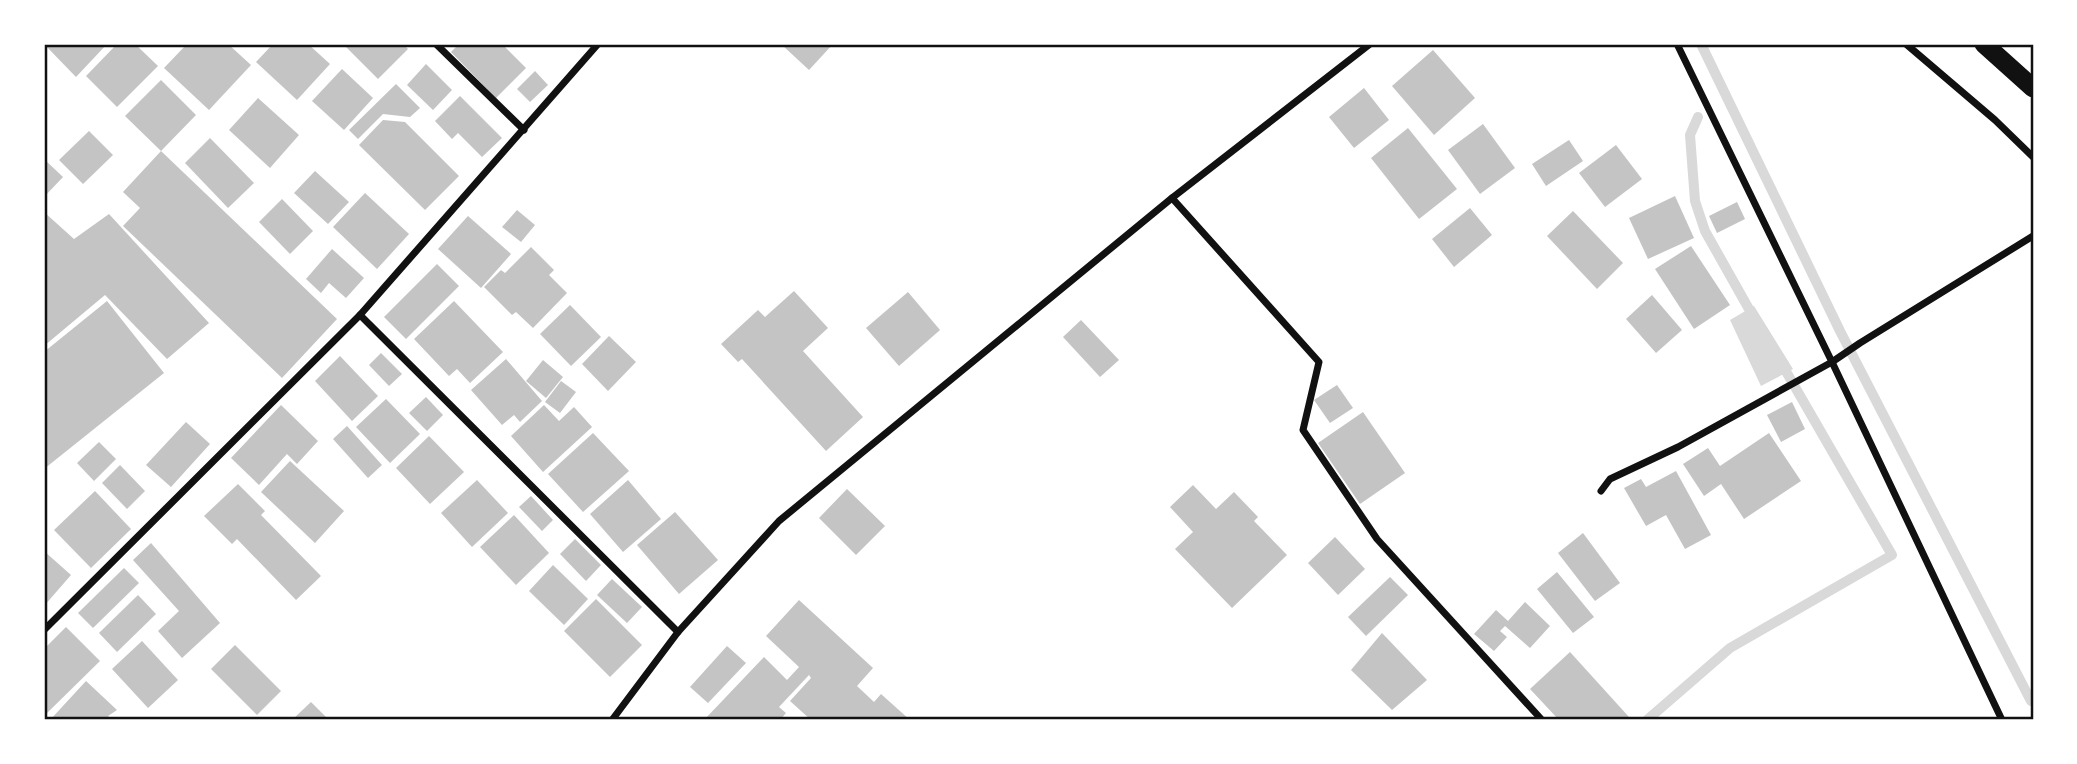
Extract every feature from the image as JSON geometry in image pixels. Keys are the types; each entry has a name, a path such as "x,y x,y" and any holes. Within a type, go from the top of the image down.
{"highway":[{"path":"1984,44 2030,86"}],"street":[{"path":"436,44 524,130"},
{"path":"44,630 360,315 598,44"},
{"path":"612,720 678,632 779,521 1172,198 1370,44"},
{"path":"1677,44 2002,720"},
{"path":"1906,44 1995,120 2033,158"},
{"path":"1172,198 1319,362 1303,430 1377,539 1542,720"},
{"path":"1601,491 1610,479 1678,447 1832,362 2033,236"},
{"path":"360,315 678,632"}],"shaded area":[{"path":"1754,306 1793,369 1761,386 1730,320"}],"building":[{"path":"44,44 107,44 76,77"},
{"path":"117,44 135,44 158,66 117,107 86,76"},
{"path":"187,44 228,44 251,65 209,110 164,68"},
{"path":"273,44 308,44 330,64 297,100 256,62"},
{"path":"343,44 403,44 408,49 378,79"},
{"path":"459,44 502,44 526,68 496,98 451,52"},
{"path":"781,44 833,44 809,70"},
{"path":"1433,50 1475,98 1434,135 1392,86"},
{"path":"426,64 452,90 433,110 407,85"},
{"path":"342,69 373,98 344,130 312,101"},
{"path":"535,71 548,85 530,102 517,89"},
{"path":"161,80 196,115 161,151 125,116"},
{"path":"396,84 420,108 410,117 383,114 358,139 349,130"},
{"path":"1364,88 1389,120 1354,148 1329,117"},
{"path":"460,96 502,138 482,157 458,133 452,139 435,121"},
{"path":"258,98 299,135 270,168 229,130"},
{"path":"383,120 405,122 459,176 425,210 359,145"},
{"path":"1483,124 1515,168 1480,194 1448,150"},
{"path":"1408,128 1457,189 1419,219 1371,158"},
{"path":"89,131 113,155 83,184 59,160"},
{"path":"210,138 254,183 228,208 185,163"},
{"path":"1569,140 1583,161 1546,186 1532,164"},
{"path":"1616,145 1642,179 1605,207 1579,173"},
{"path":"161,151 337,319 282,378 123,226 140,208 123,192"},
{"path":"44,159 63,177 44,197"},
{"path":"315,171 349,202 328,224 294,193"},
{"path":"365,193 409,234 377,269 333,227"},
{"path":"1675,196 1694,238 1648,259 1629,218"},
{"path":"282,199 313,231 290,254 259,222"},
{"path":"1737,202 1745,219 1717,233 1709,216"},
{"path":"1470,208 1492,235 1454,267 1432,239"},
{"path":"517,210 535,225 521,242 502,227"},
{"path":"1573,211 1623,263 1597,289 1547,236"},
{"path":"44,212 74,239 109,214 209,323 167,359 105,295 44,346"},
{"path":"468,216 511,254 481,288 438,249"},
{"path":"1691,246 1730,305 1694,329 1655,269"},
{"path":"531,247 554,270 549,275 567,293 533,328 516,312 512,315 484,287 501,270 505,273"},
{"path":"332,249 364,278 346,298 329,283 321,293 306,279"},
{"path":"437,264 459,286 406,339 384,317"},
{"path":"794,291 828,328 803,351 863,417 826,451 742,359 738,362 721,344 758,310 765,317"},
{"path":"908,292 940,330 899,366 866,328"},
{"path":"1652,295 1682,330 1656,353 1626,319"},
{"path":"107,301 164,373 44,469 44,352"},
{"path":"454,301 503,352 470,383 457,369 449,376 414,339"},
{"path":"570,305 601,337 571,366 540,334"},
{"path":"1081,320 1119,360 1100,377 1063,337"},
{"path":"609,336 636,362 608,391 582,364"},
{"path":"381,353 402,374 389,386 369,365"},
{"path":"340,356 378,396 352,421 315,381"},
{"path":"506,359 542,401 520,422 514,415 502,425 471,390"},
{"path":"543,360 563,377 546,398 526,381"},
{"path":"561,381 576,392 560,413 545,402"},
{"path":"1337,385 1353,408 1330,423 1314,400"},
{"path":"426,397 443,415 427,431 409,413"},
{"path":"386,399 420,434 390,463 356,427"},
{"path":"1792,402 1805,429 1781,442 1767,415"},
{"path":"281,405 318,441 297,464 287,454 259,485 231,458"},
{"path":"544,405 559,421 574,407 592,427 543,472 511,436"},
{"path":"1363,412 1405,473 1360,504 1318,443"},
{"path":"186,422 210,444 171,487 146,465"},
{"path":"347,426 382,465 368,478 333,439"},
{"path":"593,433 629,471 583,512 548,474"},
{"path":"1769,433 1801,481 1744,519 1721,484 1704,496 1683,464 1708,448 1720,466"},
{"path":"429,436 464,472 430,504 396,468"},
{"path":"99,442 116,459 94,481 77,463"},
{"path":"290,461 344,511 315,543 261,492"},
{"path":"120,465 145,491 127,509 102,483"},
{"path":"1676,471 1711,535 1685,549 1666,515 1646,526 1624,488 1641,479 1646,487"},
{"path":"477,480 508,513 472,547 441,513"},
{"path":"628,480 661,519 623,552 590,514"},
{"path":"238,484 265,511 261,515 321,576 296,600 237,539 232,544 204,516"},
{"path":"1193,485 1216,509 1234,492 1258,517 1254,521 1287,555 1232,608 1175,549 1193,532 1170,507"},
{"path":"847,489 885,526 856,555 819,518"},
{"path":"95,491 131,529 91,568 54,530"},
{"path":"531,496 553,520 542,531 519,507"},
{"path":"675,512 718,560 679,594 637,545"},
{"path":"514,515 549,553 516,585 480,547"},
{"path":"1583,533 1620,583 1595,601 1558,553"},
{"path":"1335,537 1365,569 1338,595 1308,563"},
{"path":"575,539 601,565 586,581 560,554"},
{"path":"151,543 220,623 182,658 158,631 179,611 133,560"},
{"path":"44,551 71,575 44,606"},
{"path":"553,565 588,599 564,625 529,591"},
{"path":"124,568 139,583 93,628 78,613"},
{"path":"1557,572 1594,617 1573,633 1537,589"},
{"path":"1390,577 1408,595 1366,636 1348,617"},
{"path":"612,579 642,607 627,623 597,595"},
{"path":"138,595 156,614 117,652 99,633"},
{"path":"596,599 642,645 610,677 564,631"},
{"path":"799,600 873,668 857,686 874,702 881,694 910,720 811,720 790,701 811,678 809,675 779,707 786,713 780,720 704,720 764,657 787,680 799,667 766,636"},
{"path":"1525,602 1550,626 1530,648 1505,626 1500,631 1507,637 1494,651 1474,634 1496,610 1508,621"},
{"path":"66,627 100,661 44,716 44,649"},
{"path":"1382,633 1427,680 1392,710 1351,670"},
{"path":"142,641 178,680 148,708 112,669"},
{"path":"235,645 281,691 257,715 211,669"},
{"path":"727,646 746,663 708,703 690,687"},
{"path":"1570,652 1629,717 1625,720 1559,720 1530,689"},
{"path":"86,681 117,710 108,716 113,720 50,720"},
{"path":"311,702 329,720 292,720"}],"waterway":[{"path":"1701,44 1840,331 2031,701"},
{"path":"1698,117 1690,135 1695,201 1705,231 1754,318"},
{"path":"1647,720 1730,648 1892,555 1780,361"}]}
